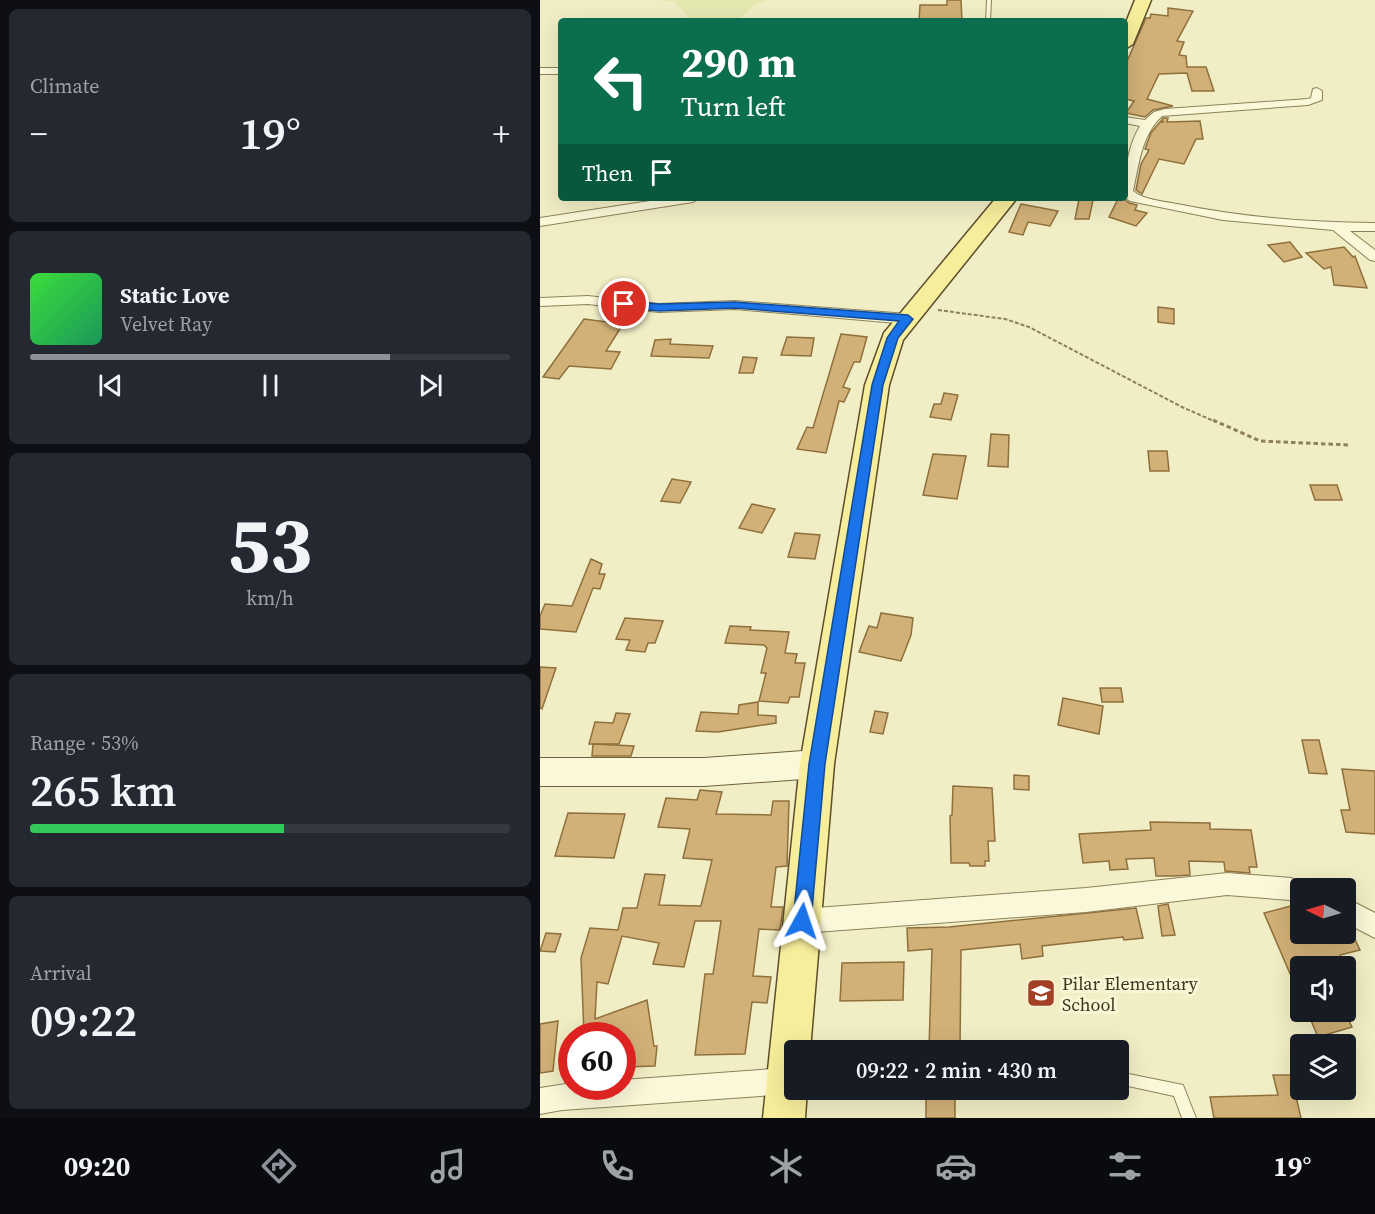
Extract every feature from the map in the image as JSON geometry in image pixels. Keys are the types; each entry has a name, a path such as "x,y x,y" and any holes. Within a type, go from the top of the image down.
{"main road":[{"path":"1128,37 1143,0"},
{"path":"792,1040 817,764 877,385 892,338 1005,201"},
{"path":"784,1118 786,1100"}],"street":[{"path":"540,71 558,71"},
{"path":"1128,184 1139,138 1147,124 1165,112 1308,102 1316,100 1317,91"},
{"path":"1128,121 1147,124"},
{"path":"1128,194 1134,198 1193,212 1288,224 1375,227"},
{"path":"540,222 674,201"},
{"path":"1337,226 1375,257"},
{"path":"540,302 588,300 659,308 735,305 913,311"},
{"path":"540,772 704,772 817,764"},
{"path":"802,921 1086,900 1227,884 1290,889"},
{"path":"1356,916 1375,926"},
{"path":"540,1101 562,1096 784,1068"}],"lane":[{"path":"988,18 989,0"},
{"path":"1129,1080 1178,1090 1189,1118"}],"path":[{"path":"913,311 942,311 1005,319 1029,327 1162,397 1260,441 1350,445"}],"green space":[{"path":"660,0 767,0 753,6 740,18 688,18 675,2"}],"building":[{"path":"947,0 961,0 962,18 919,18 920,5 947,5"},
{"path":"1168,8 1193,11 1177,41 1184,42 1179,55 1186,56 1187,67 1206,67 1214,91 1192,91 1187,73 1159,74 1147,99 1173,106 1153,110 1145,117 1128,113 1134,101 1128,100 1128,59 1146,18 1150,18 1151,14 1168,16"},
{"path":"1163,118 1168,118 1167,122 1200,121 1203,139 1196,139 1184,164 1159,159 1142,194 1136,190 1141,164 1149,150 1145,149 1151,133 1160,122 1164,122 1161,121"},
{"path":"1079,201 1093,201 1089,219 1075,219"},
{"path":"1117,201 1127,201 1137,205 1135,210 1147,213 1136,226 1109,217"},
{"path":"1021,204 1058,211 1050,226 1028,222 1023,235 1009,232"},
{"path":"1290,242 1302,257 1284,262 1268,245"},
{"path":"1344,247 1353,257 1355,256 1367,288 1334,285 1331,267 1324,269 1306,253"},
{"path":"1158,307 1174,309 1174,324 1158,322"},
{"path":"584,319 623,324 606,351 620,352 611,369 569,366 559,379 543,377"},
{"path":"841,334 867,337 860,362 854,362 843,387 850,389 844,402 839,401 826,453 797,449 807,427 813,428"},
{"path":"787,337 814,338 811,356 781,355"},
{"path":"671,339 670,344 713,346 709,358 651,356 655,340"},
{"path":"743,357 757,358 753,373 739,373"},
{"path":"944,393 958,395 951,420 930,417 934,404 941,404"},
{"path":"991,434 1009,435 1008,467 988,466"},
{"path":"1148,451 1167,451 1169,471 1150,471"},
{"path":"933,454 966,456 957,499 923,495"},
{"path":"672,479 691,482 680,503 661,501"},
{"path":"1310,485 1337,485 1342,500 1315,500"},
{"path":"752,504 775,509 762,533 739,528"},
{"path":"795,533 820,535 815,559 788,557"},
{"path":"591,559 602,564 599,574 605,574 600,589 593,588 576,632 540,629 540,616 545,604 572,606"},
{"path":"881,613 913,618 911,635 901,661 859,652 869,626 877,628"},
{"path":"625,618 663,621 655,643 648,643 645,652 626,650 630,640 616,639"},
{"path":"730,626 751,627 750,630 789,632 785,653 797,654 795,663 805,663 799,697 790,697 788,703 759,701 766,673 761,673 767,648 764,645 725,643"},
{"path":"540,667 556,668 542,709 540,708"},
{"path":"1100,688 1121,688 1123,702 1102,702"},
{"path":"1063,698 1103,706 1099,734 1058,725"},
{"path":"758,702 758,715 776,716 776,723 718,732 696,731 701,712 738,714 739,705"},
{"path":"875,711 888,713 883,734 870,732"},
{"path":"616,713 630,714 619,744 589,744 595,722 613,723"},
{"path":"1302,740 1319,740 1327,774 1309,773"},
{"path":"593,744 634,746 631,756 592,756"},
{"path":"1342,769 1375,771 1375,834 1346,832 1341,810 1350,810"},
{"path":"1014,775 1029,776 1029,790 1014,789"},
{"path":"953,786 992,788 995,841 988,841 989,861 985,861 985,866 951,863 950,816 952,815"},
{"path":"700,790 722,792 716,814 771,815 773,801 789,801 787,866 776,867 771,907 783,907 780,930 759,929 753,976 771,977 767,1003 752,1002 745,1054 695,1055 705,974 713,974 721,921 695,921 684,967 653,964 659,943 622,936 608,984 597,982 595,1019 647,1000 654,1046 657,1046 655,1066 636,1067 636,1022 583,1022 581,958 590,928 618,930 623,908 637,908 645,874 665,875 659,905 701,906 712,860 683,858 690,829 658,827 666,798 697,800"},
{"path":"568,813 625,814 614,858 555,856"},
{"path":"1150,822 1210,823 1210,829 1251,830 1257,867 1249,867 1250,873 1225,871 1224,862 1189,861 1190,875 1156,876 1154,858 1126,859 1128,869 1110,870 1109,861 1083,863 1079,834 1151,830"},
{"path":"1168,904 1175,935 1162,936 1158,906"},
{"path":"1290,906 1290,944 1356,944 1356,942 1360,950 1340,956 1290,956 1290,974 1264,913"},
{"path":"1136,908 1143,938 1124,940 1123,937 1042,946 1043,956 1022,959 1020,944 961,950 960,1040 929,1040 932,949 908,951 907,928 949,927"},
{"path":"546,933 561,934 555,952 540,951"},
{"path":"904,962 903,1000 840,1001 842,963"},
{"path":"558,1021 553,1071 540,1073 540,1024"},
{"path":"1312,1022 1350,1022 1352,1027 1328,1034 1317,1034"},
{"path":"1273,1075 1290,1075 1290,1100 1297,1100 1301,1118 1214,1118 1210,1097 1278,1095"},
{"path":"926,1100 955,1100 955,1118 926,1118"}],"place":[{"name":"Pilar Elementary School","path":"1041,993"}],"route":[{"path":"624,304 659,308 735,305 908,319 892,338 877,385 817,764 802,921"}]}
